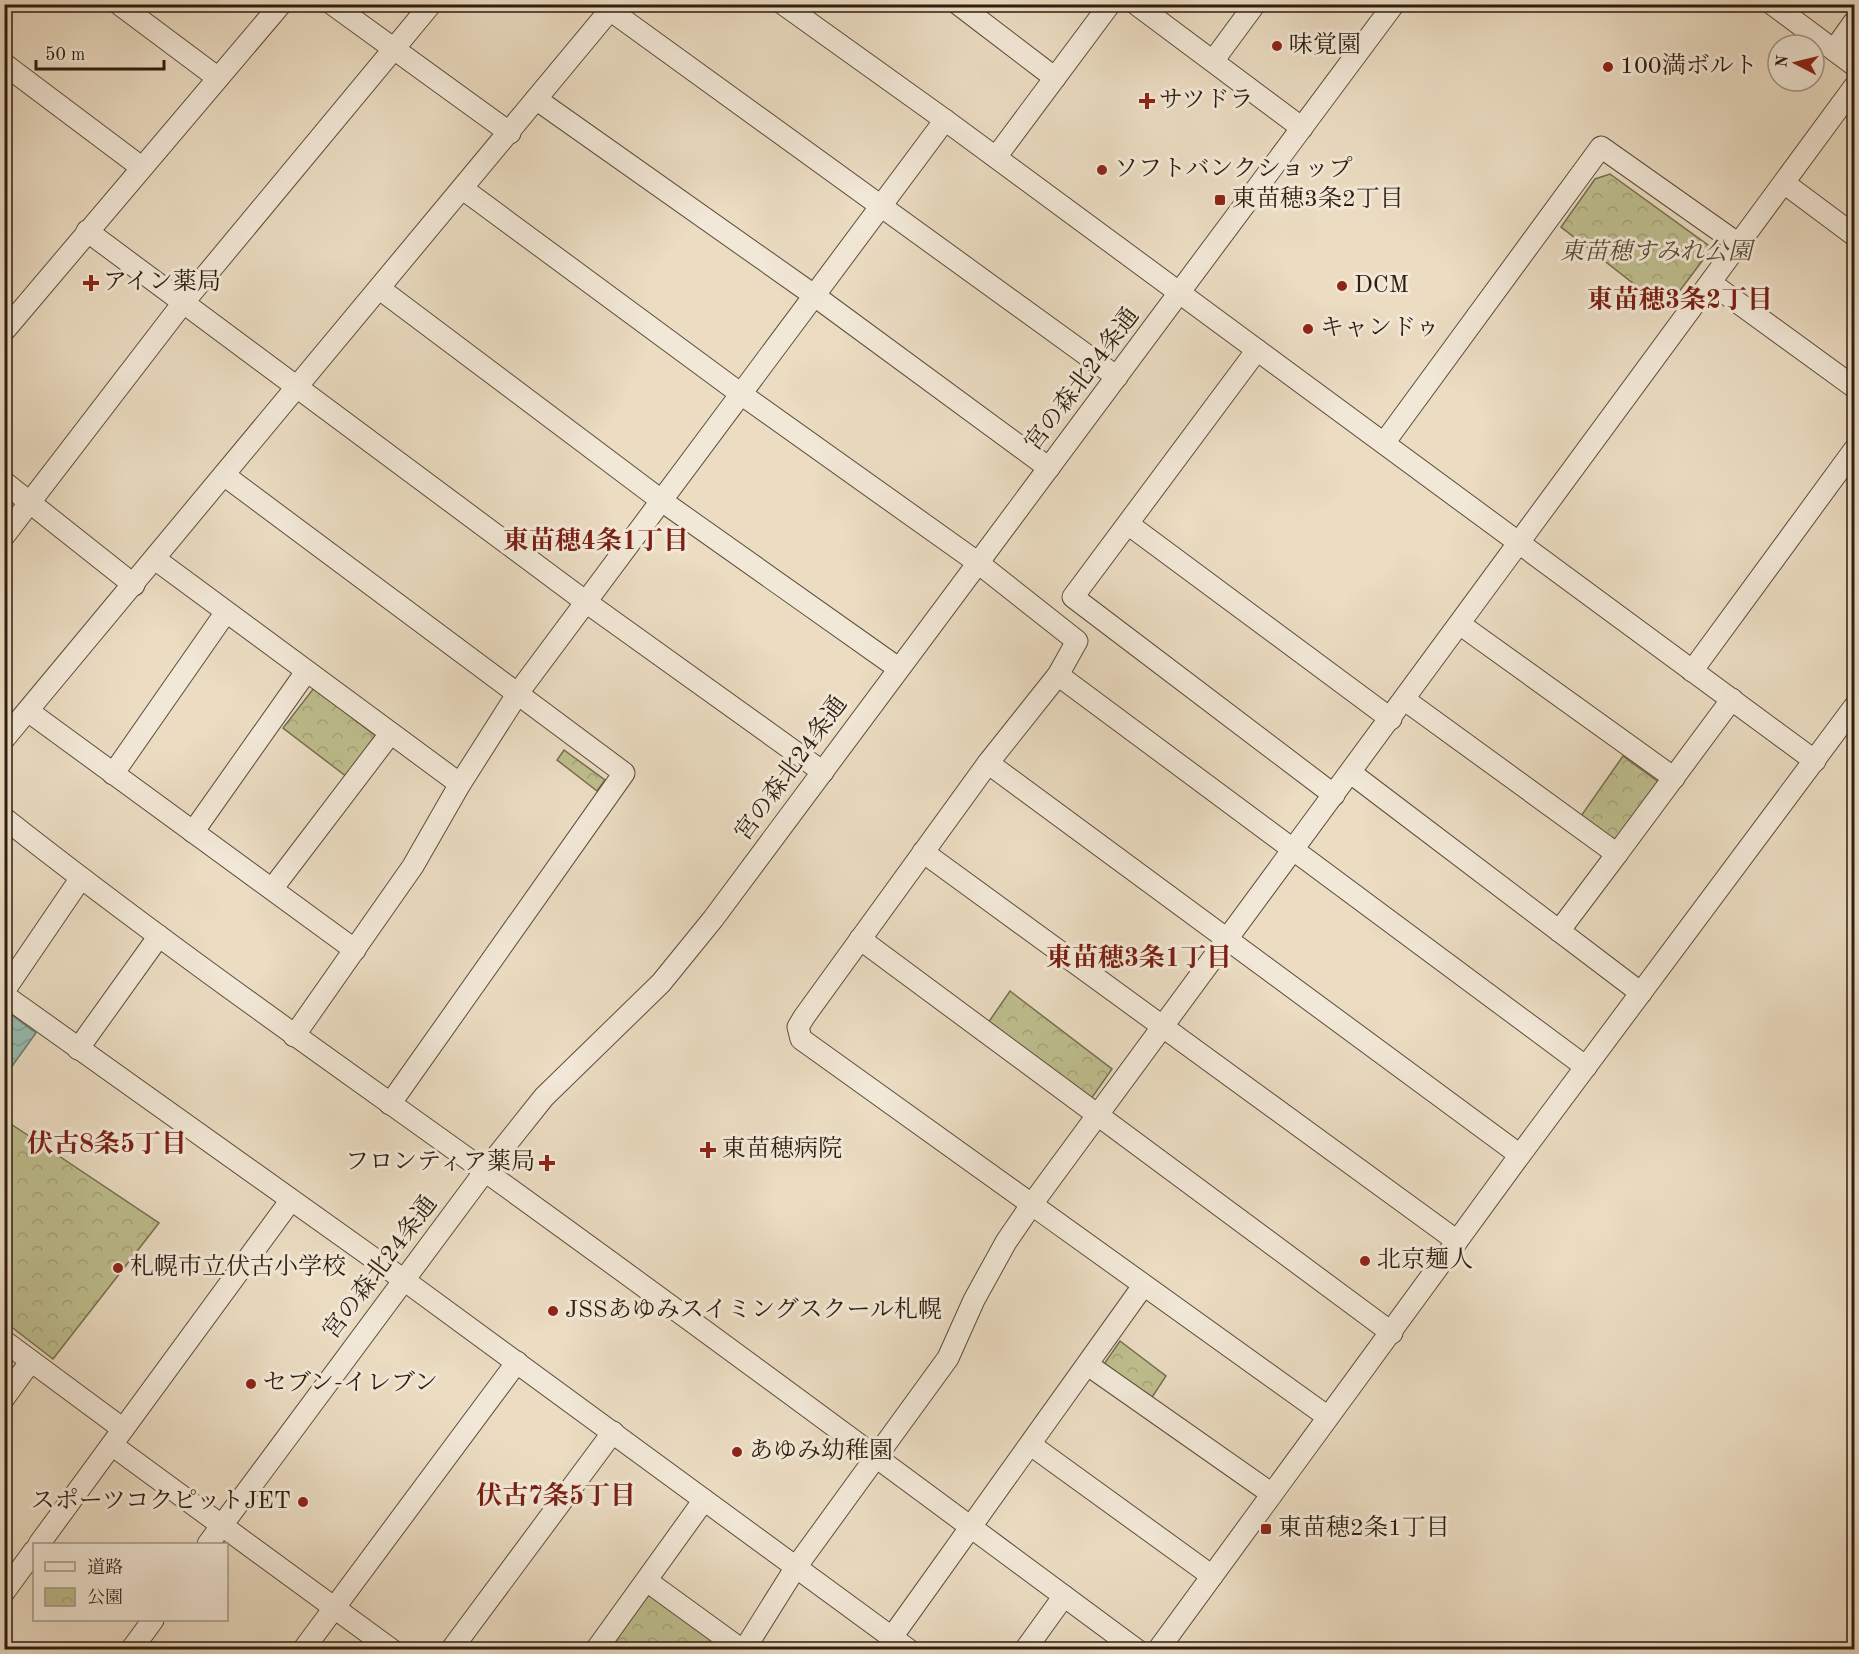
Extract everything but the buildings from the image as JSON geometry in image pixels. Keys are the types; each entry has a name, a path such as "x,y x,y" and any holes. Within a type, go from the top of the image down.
{"street":[{"path":"120,4 218,78"},
{"path":"4,332 281,4"},
{"path":"332,4 510,133"},
{"path":"4,536 183,303 431,4"},
{"path":"783,4 945,120 1815,761"},
{"path":"958,4 1055,78"},
{"path":"996,158 1110,4"},
{"path":"1136,4 1302,128"},
{"path":"1212,61 1255,4"},
{"name":"宮の森北24条通","path":"209,1543 485,1171 544,1096 661,982 713,919 1394,4"},
{"path":"1772,4 1854,66"},
{"path":"4,739 380,290 613,7 1117,377"},
{"path":"1834,50 1854,22"},
{"path":"4,64 141,167"},
{"path":"647,1581 743,1650 796,1567 948,1358 1006,1242 1032,1203 1461,625 1711,283 1737,243 1854,87"},
{"path":"536,99 815,296 1049,468"},
{"path":"294,1036 414,866 460,784 518,693 945,120"},
{"path":"1384,443 1602,147 1737,243"},
{"path":"1784,183 1854,235"},
{"path":"463,189 741,394 977,562 1077,641 1058,675 988,763 804,1017 798,1027 801,1039 1328,1417"},
{"path":"87,231 299,386 586,602 823,772"},
{"path":"1711,283 1854,387"},
{"path":"380,290 662,501 898,668"},
{"path":"1257,350 1073,597 1334,795"},
{"path":"1692,671 1854,450"},
{"path":"224,475 624,773 390,1104"},
{"path":"4,482 134,585"},
{"path":"1128,524 1392,718"},
{"path":"155,559 460,784"},
{"path":"113,774 226,612"},
{"path":"1461,625 1674,778"},
{"path":"193,832 306,672"},
{"path":"1058,675 1586,1067"},
{"path":"1559,931 1732,699"},
{"path":"1405,700 1617,854"},
{"path":"1158,1650 1520,1155 1854,707"},
{"path":"28,711 356,950"},
{"path":"272,889 390,734"},
{"path":"988,763 1520,1155"},
{"path":"1351,774 1641,993"},
{"path":"4,818 294,1036 485,1171 1137,1650"},
{"path":"923,852 1457,1241"},
{"path":"81,878 4,993 78,1049 517,1362 909,1650"},
{"path":"78,1049 159,936"},
{"path":"860,939 1392,1333"},
{"path":"40,1543 291,1200"},
{"path":"892,1637 1143,1286"},
{"path":"4,1341 32,1361 222,1526 392,1650"},
{"path":"4,1398 32,1361"},
{"path":"303,1650 517,1362"},
{"path":"1088,1365 1272,1494"},
{"path":"451,1650 613,1432"},
{"path":"1031,1445 1212,1576"},
{"path":"596,1650 704,1500"},
{"path":"4,1592 33,1552"},
{"path":"1025,1650 1064,1596"},
{"path":"131,1650 152,1621"}],"green space":[{"name":"東苗穂すみれ公園","path":"1610,174 1712,248 1666,309 1561,227 1595,179"},
{"path":"314,688 377,737 347,777 283,728"},
{"path":"564,750 605,780 597,791 557,760"},
{"path":"1623,756 1660,783 1616,843 1581,816"},
{"path":"1010,991 1112,1069 1091,1099 988,1023"},
{"path":"5,1120 159,1223 53,1359 5,1322"},
{"path":"1120,1341 1166,1376 1149,1402 1102,1367"},
{"path":"653,1594 718,1640 718,1649 607,1650 646,1597"}],"water":[{"path":"8,1012 36,1033 5,1076 4,1016"}],"place":[{"name":"味覚園","path":"1277,46"},
{"name":"100満ボルト","path":"1608,67"},
{"name":"サツドラ","path":"1147,101"},
{"name":"ソフトバンクショップ","path":"1102,170"},
{"name":"東苗穂3条2丁目","path":"1220,200"},
{"name":"アイン薬局","path":"91,283"},
{"name":"DCM","path":"1342,286"},
{"name":"キャンドゥ","path":"1308,329"},
{"name":"東苗穂病院","path":"708,1150"},
{"name":"フロンティア薬局","path":"547,1163"},
{"name":"北京麺人","path":"1365,1261"},
{"name":"札幌市立伏古小学校","path":"118,1268"},
{"name":"JSSあゆみスイミングスクール札幌","path":"553,1311"},
{"name":"セブン-イレブン","path":"251,1384"},
{"name":"あゆみ幼稚園","path":"737,1452"},
{"name":"スポーツコクピットJET","path":"303,1502"},
{"name":"東苗穂2条1丁目","path":"1266,1529"}],"district":[{"name":"東苗穂3条2丁目","path":"1680,301"},
{"name":"東苗穂4条1丁目","path":"596,542"},
{"name":"東苗穂3条1丁目","path":"1139,959"},
{"name":"伏古8条5丁目","path":"107,1145"},
{"name":"伏古7条5丁目","path":"556,1497"}]}
